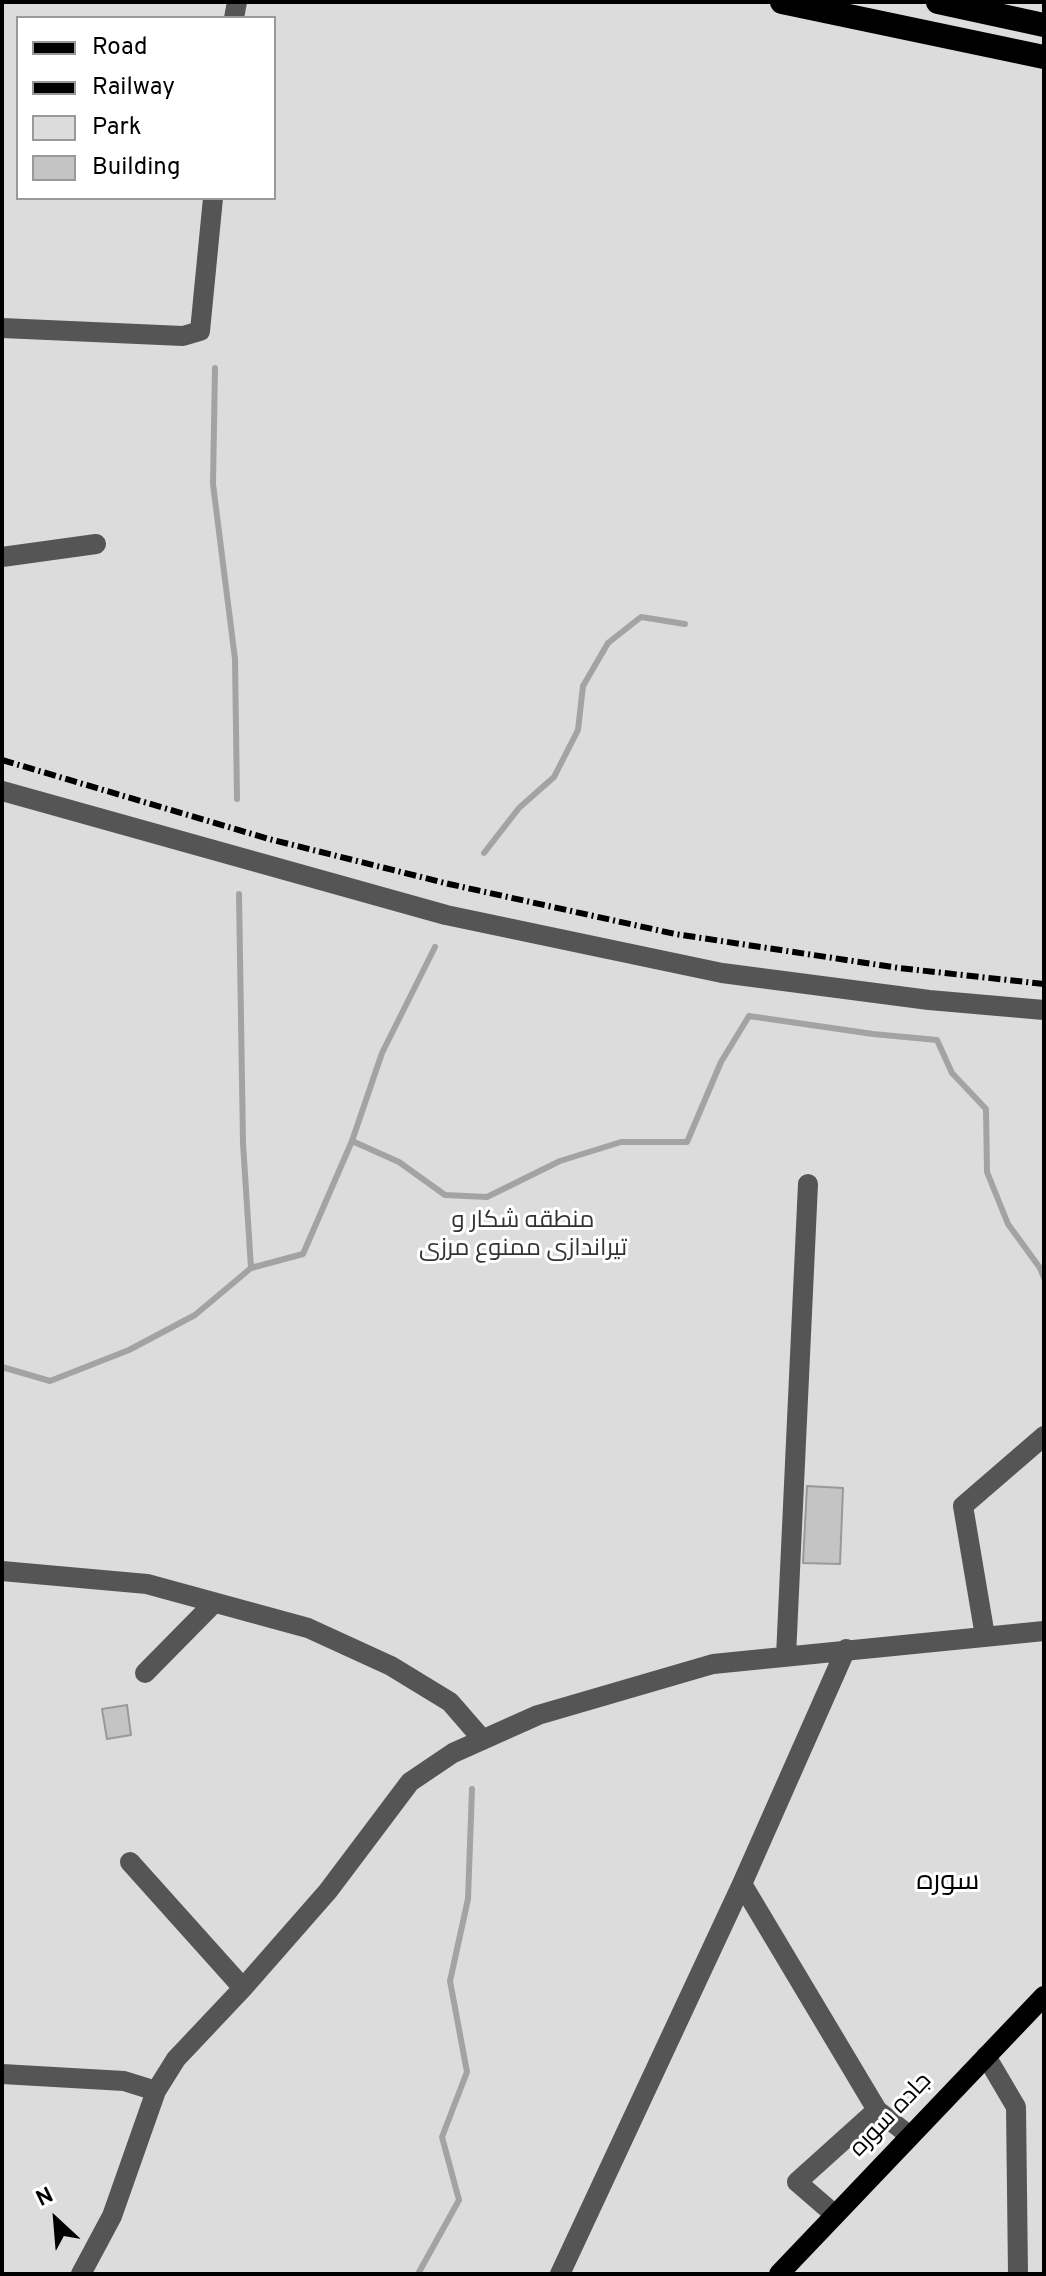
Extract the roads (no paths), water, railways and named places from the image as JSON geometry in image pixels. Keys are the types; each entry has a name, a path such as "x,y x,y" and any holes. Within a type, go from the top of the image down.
{"highway":[{"path":"782,2 1044,57"},
{"path":"938,2 1044,25"}],"main road":[{"name":"جاده سوره","path":"779,2274 1044,1996"}],"street":[{"path":"2,328 183,336 200,331 213,200"},
{"path":"2,557 96,544"},
{"path":"2,791 446,915 645,957 781,981 929,1000 1044,1010"},
{"path":"786,1656 808,1184"},
{"path":"985,1636 963,1506 1044,1436"},
{"path":"2,1571 147,1584 308,1628 391,1666 450,1702 483,1740"},
{"path":"145,1673 214,1603"},
{"path":"81,2274 112,2216 156,2091 176,2059 328,1891 410,1782 453,1753 538,1715 713,1664 1044,1631"},
{"path":"560,2274 742,1884 846,1649"},
{"path":"130,1862 243,1988"},
{"path":"742,1884 877,2110 910,2136"},
{"path":"986,2056 1016,2107 1018,2274"},
{"path":"2,2074 124,2081 156,2091"},
{"path":"834,2214 797,2182 877,2110"}],"waterway":[{"path":"215,368 213,484 235,659 237,799"},
{"path":"484,853 519,808 554,777 578,730 583,686 608,643 641,617 685,624"},
{"path":"239,894 243,1143 251,1268"},
{"path":"2,1367 50,1381 129,1350 195,1315 251,1268 303,1254 352,1141 382,1053 435,947"},
{"path":"352,1141 399,1162 445,1195 487,1197 560,1161 621,1142 687,1142 721,1062 749,1016 937,1040 952,1073 986,1109 987,1172 1008,1224 1044,1278"},
{"path":"418,2274 459,2200 442,2137 467,2072 450,1981 468,1899 472,1789"}],"railway":[{"path":"2,760 269,839 449,884 675,934 899,968 1044,984"}],"district":[{"name":"سوره","path":"948,1883"}],"park label":[{"name":"منطقه شکار و تیراندازی ممنوع مرزی","path":"523,1236"}]}
